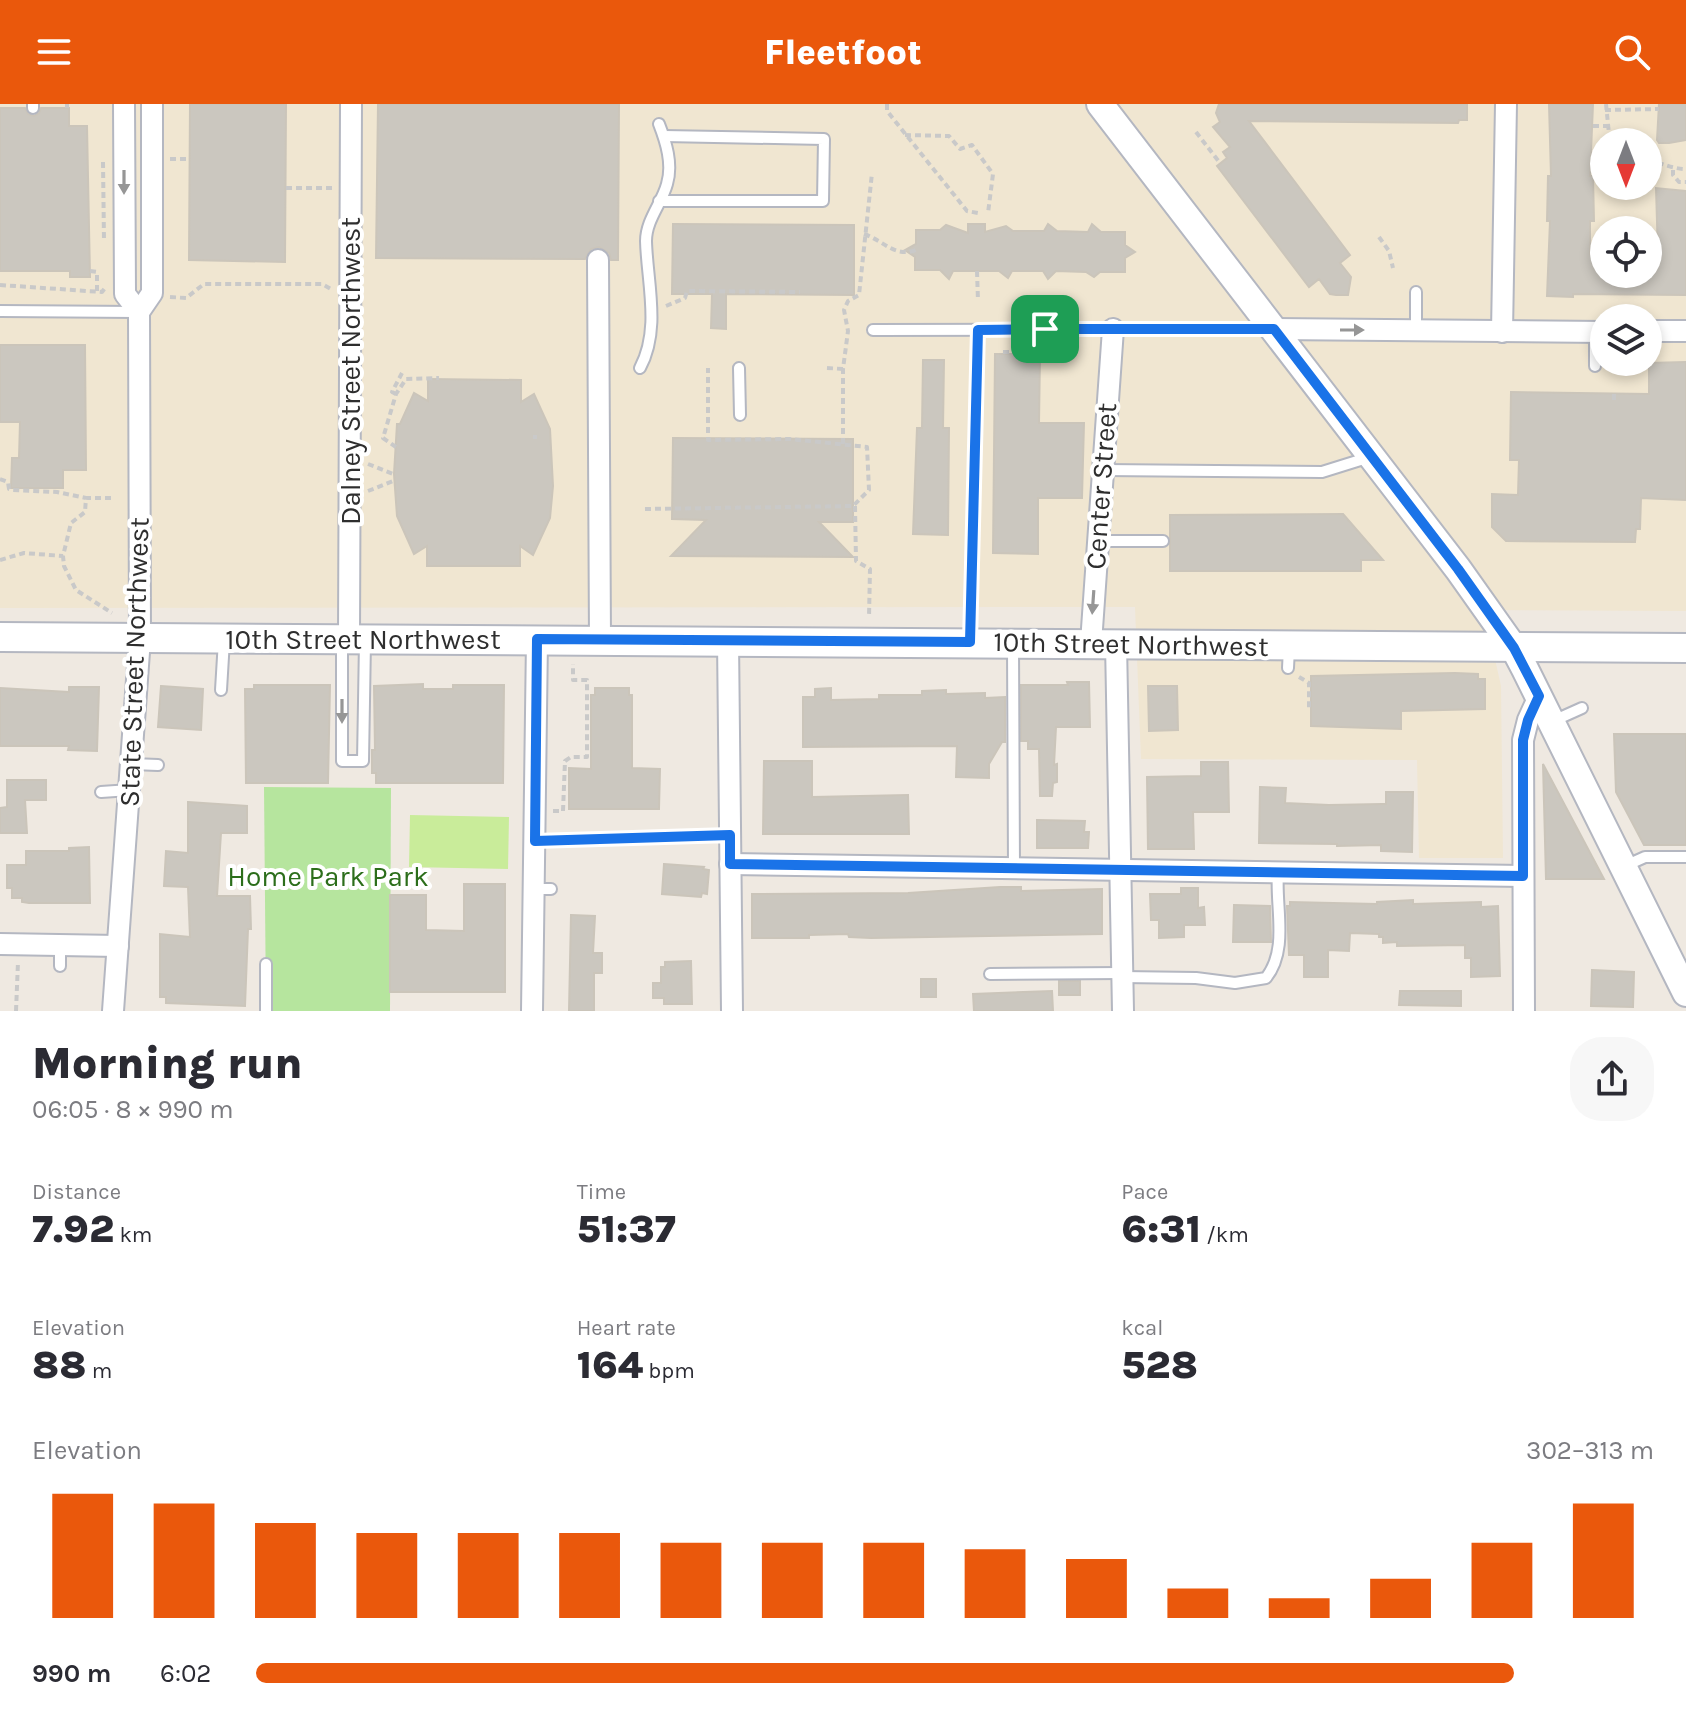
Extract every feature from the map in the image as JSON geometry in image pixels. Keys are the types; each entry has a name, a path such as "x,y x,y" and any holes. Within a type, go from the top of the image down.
{"main road":[{"name":"10th Street Northwest","path":"0,637 1103,643 1291,661 1514,648 1686,648"}],"street":[{"name":"State Street Northwest","path":"124,104 125,294 139,312"},
{"name":"State Street Northwest","path":"113,1011 140,638 139,312 152,293 152,104"},
{"name":"Dalney Street Northwest","path":"351,104 352,639"},
{"path":"1100,104 1458,569 1514,648 1686,993"},
{"path":"1502,332 1506,104"},
{"path":"598,260 600,640"},
{"name":"Center Street","path":"1113,329 1098,541 1119,870 1123,1011"},
{"path":"1274,329 1590,332"},
{"path":"1662,331 1686,331"},
{"path":"532,1011 542,889 535,841 537,639"},
{"path":"728,640 732,1011"},
{"path":"1524,1011 1523,876 1517,825 1523,740 1539,696"},
{"path":"730,864 1523,876"},
{"path":"0,944 118,946"}],"lane":[{"path":"640,368 647,355 652,309 646,238 668,182 668,147 659,124"},
{"path":"659,201 823,201 824,139 664,136"},
{"path":"1416,292 1416,331"},
{"path":"0,311 139,312"},
{"path":"873,330 1274,329"},
{"path":"970,642 978,330"},
{"path":"739,368 740,415"},
{"path":"1103,470 1322,472 1371,456"},
{"path":"1098,541 1163,541"},
{"path":"221,690 224,639"},
{"path":"352,639 363,761 342,761 352,639"},
{"path":"1013,642 1014,868"},
{"path":"1551,722 1582,708"},
{"path":"132,764 158,765"},
{"path":"101,792 130,790"},
{"path":"535,841 730,835"},
{"path":"1624,867 1645,857 1686,857"},
{"path":"990,974 1122,975 1235,983 1266,978 1276,965 1279,938 1278,872"},
{"path":"60,945 60,966"},
{"path":"266,964 266,1011"}],"path":[{"path":"887,104 887,111 967,211 978,213"},
{"path":"1593,126 1608,126 1606,107 1659,109"},
{"path":"1196,132 1220,163"},
{"path":"905,135 949,136 960,149 972,145 993,174 988,213"},
{"path":"170,159 190,159"},
{"path":"1662,165 1686,169"},
{"path":"1673,169 1673,175 1679,182 1686,182"},
{"path":"843,444 843,369 848,331 844,310 848,301 859,295 872,173"},
{"path":"286,188 336,188"},
{"path":"864,234 882,240 896,252 907,254 916,250"},
{"path":"1379,237 1389,251 1393,268"},
{"path":"0,285 97,293 97,272 90,271"},
{"path":"977,271 978,301"},
{"path":"168,296 186,298 204,284 322,284 336,292"},
{"path":"652,309 685,298 687,291 749,295 800,292"},
{"path":"848,331 858,329"},
{"path":"1003,352 1031,352"},
{"path":"645,509 853,506 869,490 867,447 778,437 708,440 708,368"},
{"path":"827,368 843,369"},
{"path":"396,394 392,392 402,373"},
{"path":"396,447 383,438 396,394 406,379 440,377"},
{"path":"366,463 393,474"},
{"path":"0,479 8,482 12,490 111,498"},
{"path":"366,492 393,481"},
{"path":"86,498 85,512 71,523 63,556 67,576 76,590 112,613"},
{"path":"855,503 856,561 870,569 869,617"},
{"path":"0,560 24,553 63,556"},
{"path":"1291,661 1297,675 1309,683 1309,711"},
{"path":"547,811 563,811 565,761 571,757 587,757 587,680 573,680 573,664"},
{"path":"16,1011 18,962"}],"shaded area":[{"path":"0,104 1686,104 1686,611 1484,610 1501,686 1503,858 1419,858 1417,760 1141,759 1135,607 0,608"}],"green space":[{"name":"Home Park Park","path":"264,787 391,788 390,1011 266,1011"},
{"path":"410,815 509,817 508,869 409,867"}],"building":[{"path":"190,104 286,104 285,262 189,260"},
{"path":"378,104 619,104 618,260 611,260 609,253 599,247 591,249 585,259 376,258"},
{"path":"1219,104 1467,104 1467,120 1459,120 1458,123 1249,121 1350,255 1340,263 1351,277 1348,295 1336,295 1330,294 1319,279 1309,287 1217,166 1227,158 1223,152 1230,147 1213,127 1220,122 1216,113"},
{"path":"1549,104 1593,104 1590,200 1594,200 1594,216 1590,216 1590,288 1662,288 1662,216 1657,216 1656,200 1662,200 1662,189 1686,191 1686,295 1547,296 1548,176 1551,176"},
{"path":"1659,104 1686,104 1686,140 1662,143 1662,128 1658,128"},
{"path":"0,108 25,108 28,114 34,116 41,108 69,108 69,126 87,126 90,277 70,277 70,271 0,271"},
{"path":"673,224 854,225 854,295 726,294 726,329 711,328 712,294 672,294"},
{"path":"968,224 985,224 985,232 1006,226 1013,231 1044,231 1048,224 1057,231 1088,232 1092,224 1101,232 1125,232 1125,245 1135,252 1125,258 1125,272 1100,272 1094,277 1086,272 1056,271 1048,279 1043,271 1012,271 1008,278 999,271 953,271 949,279 940,270 915,270 915,257 905,250 916,244 916,230 940,230 946,225 968,233"},
{"path":"0,345 85,345 86,470 63,470 63,488 11,488 12,458 19,458 20,422 0,422"},
{"path":"995,354 1040,354 1039,423 1084,423 1082,498 1038,498 1038,554 993,553"},
{"path":"923,360 944,360 943,428 949,428 948,535 913,534 917,428 922,428"},
{"path":"1686,362 1686,500 1641,498 1640,529 1636,529 1635,542 1506,541 1492,527 1492,494 1518,495 1519,460 1510,460 1511,392 1649,394 1649,376 1662,376 1662,363"},
{"path":"428,379 521,380 521,402 534,394 550,429 553,486 550,518 533,555 520,546 520,566 427,566 427,546 414,554 397,516 394,474 397,424 400,424 414,393 428,401"},
{"path":"673,438 853,439 853,522 819,522 853,557 671,556 706,520 672,519"},
{"path":"1343,514 1383,560 1361,560 1361,571 1170,571 1170,515"},
{"path":"1478,674 1478,679 1485,679 1485,709 1401,711 1401,729 1311,726 1311,676"},
{"path":"1067,682 1089,682 1090,727 1056,727 1054,765 1057,764 1057,782 1053,783 1052,796 1040,796 1039,749 1028,749 1028,741 1021,741 1021,685 1068,685"},
{"path":"423,684 423,689 453,689 453,685 504,685 503,783 376,783 376,773 372,773 372,750 375,750 374,686"},
{"path":"254,685 330,685 328,783 246,783 245,689 254,689"},
{"path":"161,686 203,689 201,730 158,727"},
{"path":"1148,686 1177,686 1178,730 1149,731"},
{"path":"69,687 99,687 97,751 68,750 69,746 0,746 0,688 69,692"},
{"path":"595,688 629,688 629,695 632,695 632,768 660,769 659,809 569,809 569,768 591,769 591,695 595,695"},
{"path":"831,688 831,700 879,699 879,695 922,695 922,691 946,690 946,694 985,693 985,698 1005,697 1005,742 1002,742 989,764 989,778 956,777 957,746 803,747 803,697 815,697 815,689"},
{"path":"1614,734 1686,734 1686,845 1644,845 1616,792"},
{"path":"764,761 812,761 812,797 908,795 909,834 763,834"},
{"path":"1201,762 1228,762 1229,812 1193,812 1194,849 1148,849 1147,777 1201,776"},
{"path":"1543,764 1604,879 1546,879"},
{"path":"7,780 46,780 46,800 25,800 27,833 0,833 0,808 7,807"},
{"path":"1260,787 1286,788 1285,803 1329,805 1386,804 1386,792 1413,792 1412,852 1381,851 1381,845 1259,843"},
{"path":"188,802 247,806 247,833 221,833 217,896 250,896 251,929 248,929 245,1006 166,1003 166,997 160,997 160,934 190,937 188,887 164,886 166,851 188,853"},
{"path":"1037,820 1085,821 1084,832 1089,832 1088,848 1037,848"},
{"path":"89,847 90,903 29,903 22,902 22,898 12,898 12,888 7,888 7,865 26,865 26,851 69,851 69,848"},
{"path":"664,864 709,870 707,894 702,893 701,897 662,894"},
{"path":"464,884 505,884 505,992 390,992 390,895 426,895 426,930 464,931"},
{"path":"1021,887 1021,891 1102,889 1102,934 871,938 849,937 848,934 752,938 752,894 908,893"},
{"path":"1181,888 1198,888 1198,908 1204,907 1205,925 1184,925 1184,937 1159,938 1159,920 1151,920 1150,894 1181,894"},
{"path":"1413,900 1413,904 1481,902 1481,907 1498,906 1500,976 1471,977 1471,958 1465,958 1465,945 1397,946 1397,942 1383,943 1383,937 1379,934 1350,933 1349,951 1328,950 1328,977 1304,977 1304,955 1289,955 1287,906 1290,902 1377,904"},
{"path":"1234,905 1270,906 1271,942 1233,942"},
{"path":"571,915 595,916 593,953 602,953 602,973 594,973 594,1011 569,1011"},
{"path":"691,961 692,1004 664,1004 664,998 653,998 653,983 661,983 661,967 665,967 665,962"},
{"path":"1592,970 1634,972 1633,1007 1591,1006"},
{"path":"921,979 936,979 936,997 921,997"},
{"path":"1059,981 1080,981 1080,995 1059,995"},
{"path":"1052,991 1053,1011 974,1011 973,994"},
{"path":"1400,991 1461,991 1461,1006 1399,1005"}],"route":[{"path":"1045,329 1274,329 1458,569 1514,648 1539,696 1523,740 1523,876 730,864 730,835 535,841 537,639 970,642 978,330 1045,329"}]}
